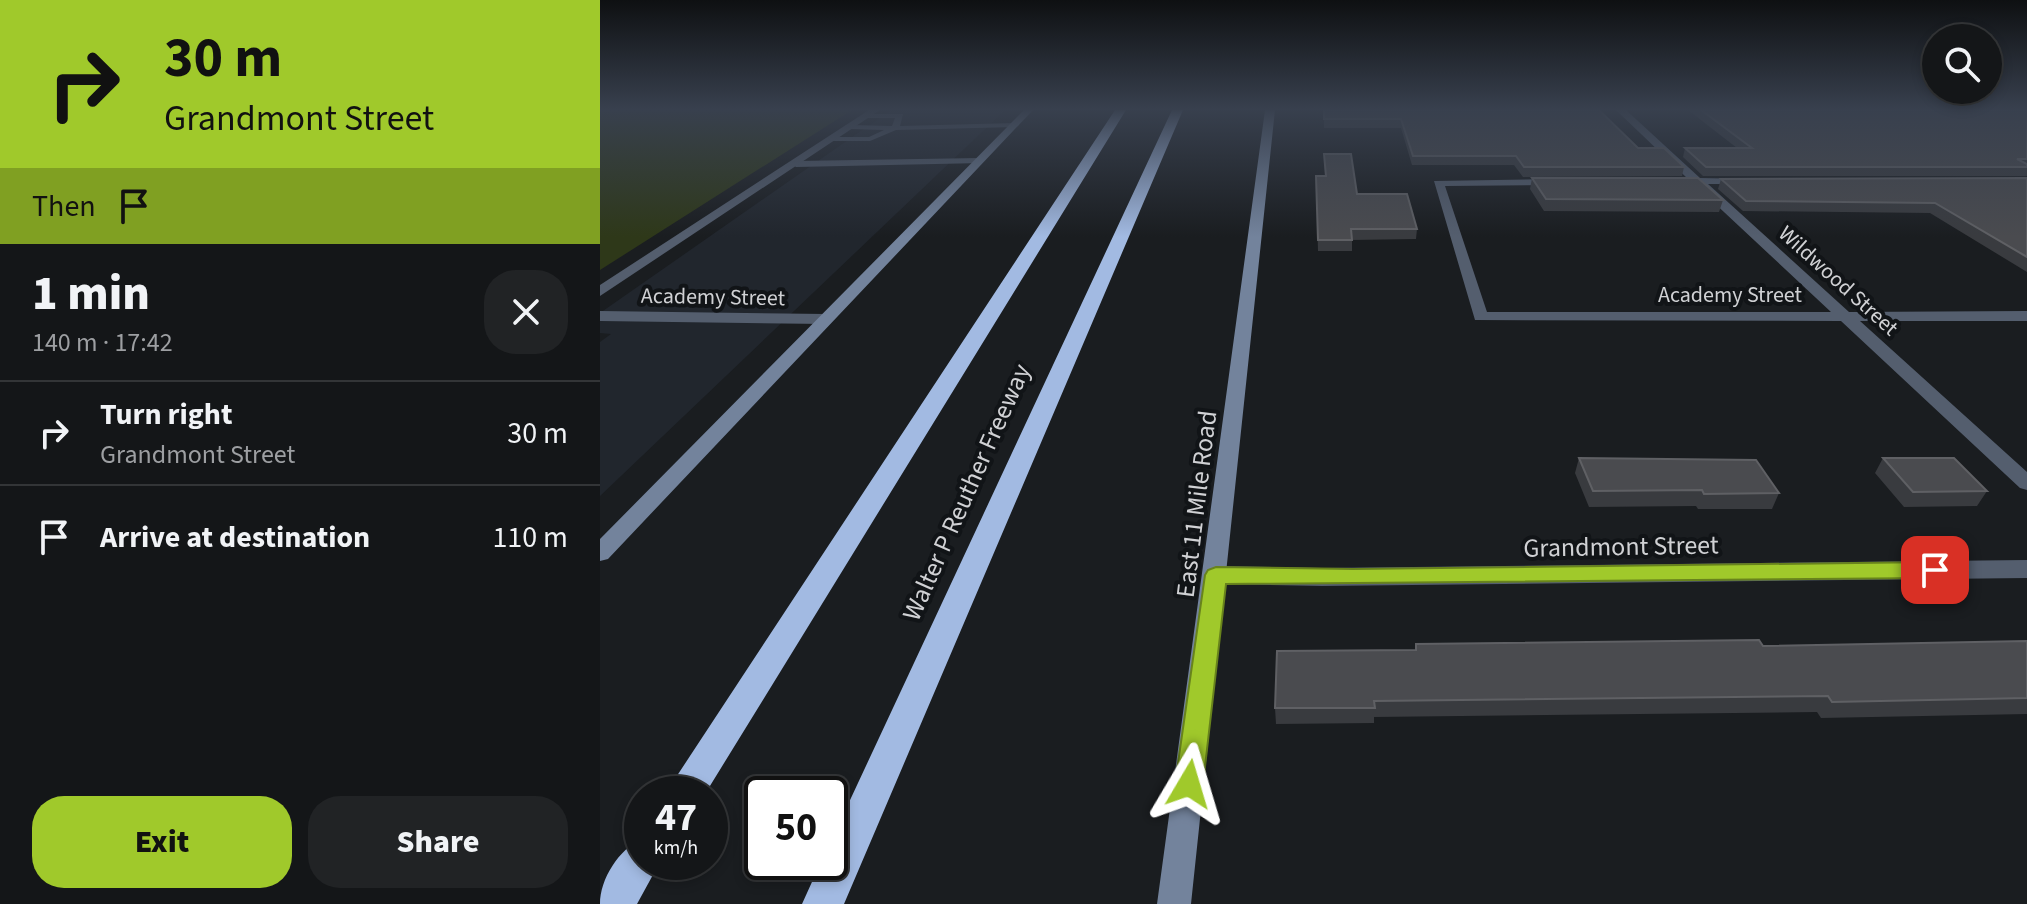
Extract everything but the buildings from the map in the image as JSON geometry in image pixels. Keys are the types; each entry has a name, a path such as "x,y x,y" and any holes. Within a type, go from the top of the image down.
{"highway":[{"name":"Walter P Reuther Freeway","path":"696,776 1094,152"},
{"name":"Walter P Reuther Freeway","path":"823,904 1159,152"},
{"path":"613,904 628,880"}],"main road":[{"path":"600,553 988,152"},
{"name":"East 11 Mile Road","path":"1174,904 1265,152"}],"street":[{"path":"600,292 813,152"},
{"name":"Wildwood Street","path":"1666,152 2027,483"},
{"path":"1667,181 1760,181"},
{"name":"Academy Street","path":"1575,182 1438,183 1481,317 2027,316"},
{"name":"Academy Street","path":"600,316 826,319"},
{"name":"Grandmont Street","path":"1216,575 1353,577 2027,569"}],"lane":[{"path":"796,164 979,161"}],"shaded area":[{"path":"831,152 961,152 600,496 600,342 611,334 600,333 600,313"}],"green space":[{"path":"600,152 786,152 600,270"}],"route":[{"path":"1189,784 1216,575 1353,577 1935,570"}]}
